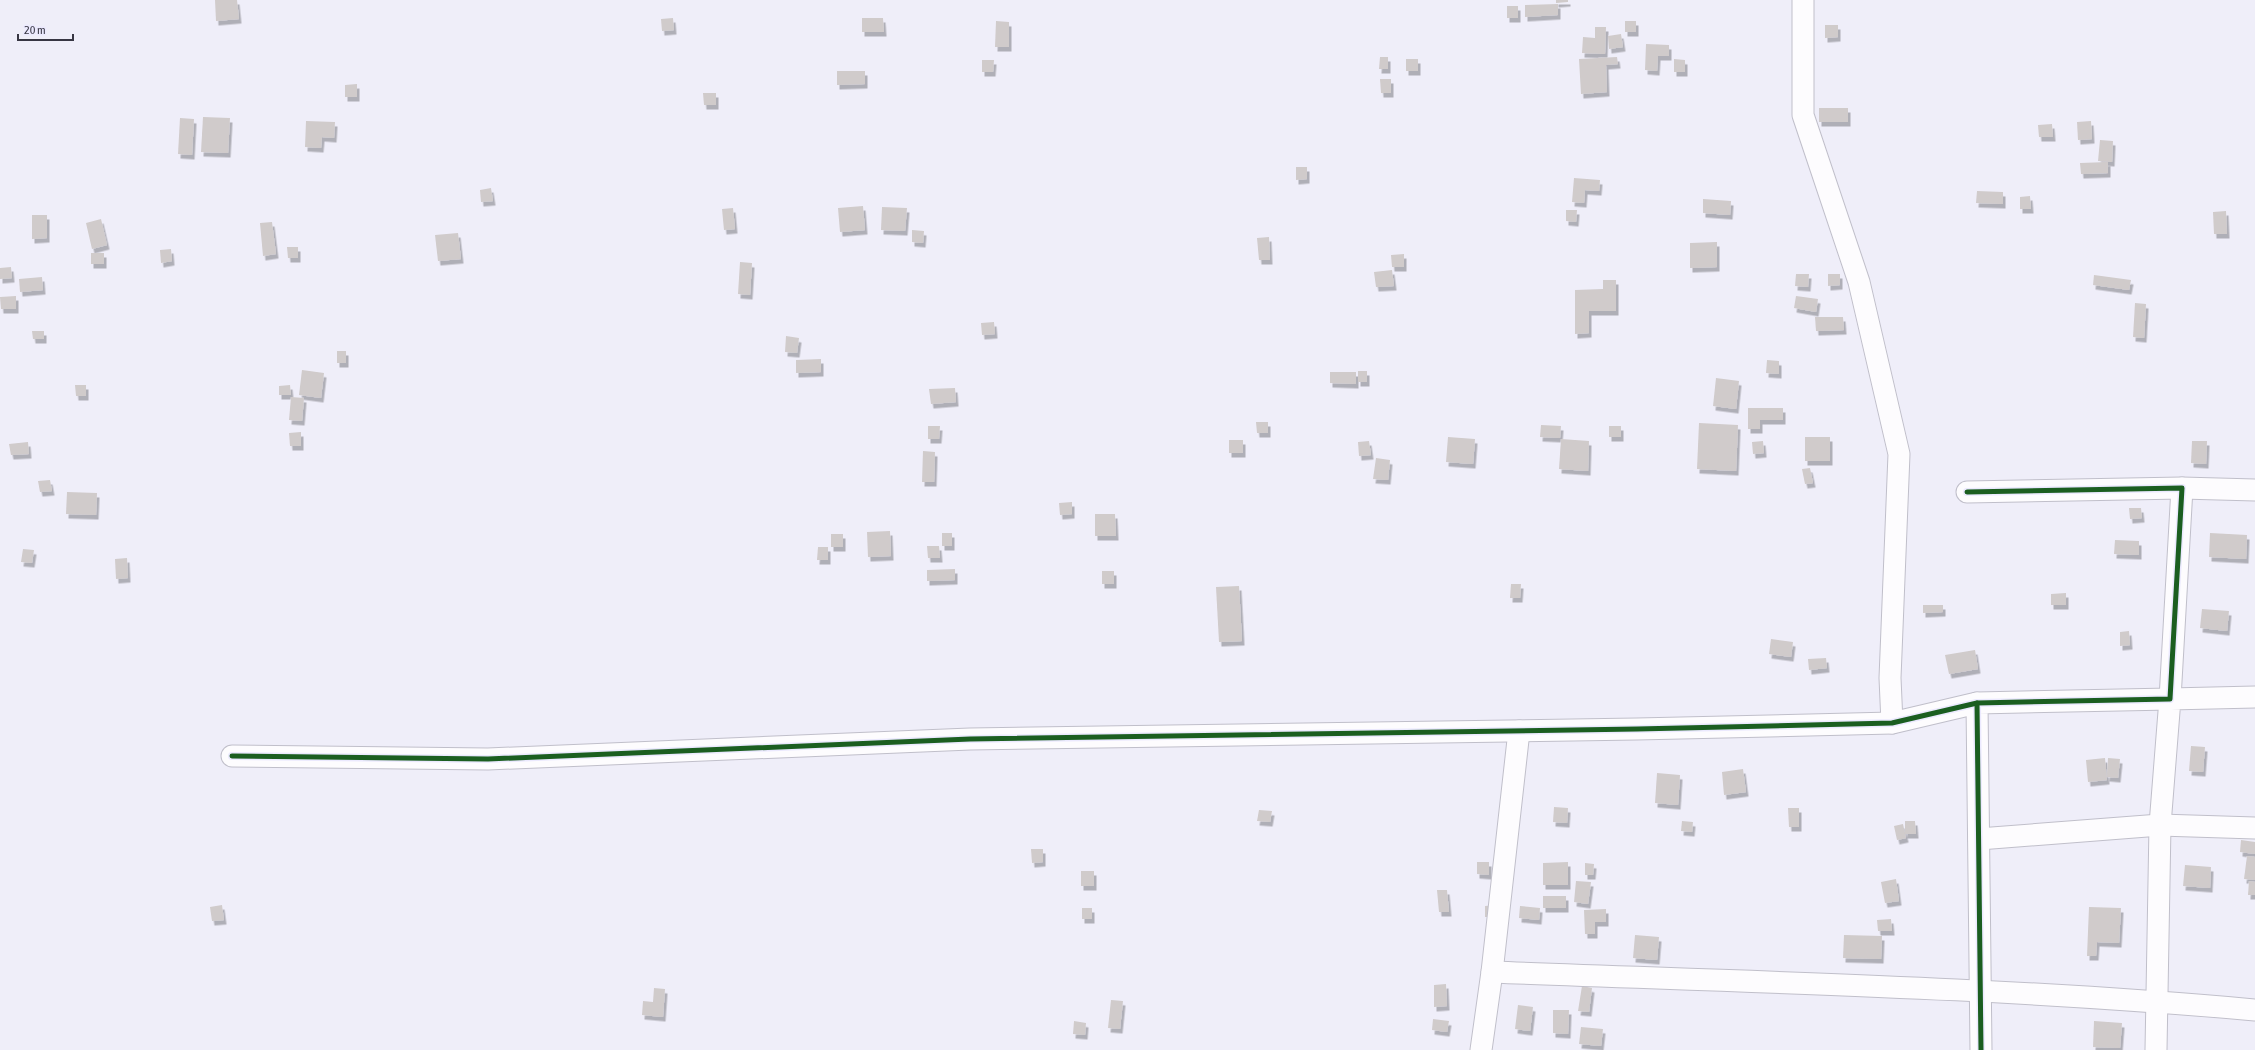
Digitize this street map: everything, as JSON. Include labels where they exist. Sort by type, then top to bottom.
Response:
[{"type":"street","points":[[1803,0],[1803,115],[1859,282],[1899,454],[1890,678],[1892,723]]},
{"type":"street","points":[[2156,1050],[2160,825],[2170,699],[2182,488]]},
{"type":"street","points":[[1967,492],[2182,488],[2255,490]]},
{"type":"street","points":[[232,756],[488,759],[970,739],[1519,731],[1892,723],[1977,702],[2255,697]]},
{"type":"street","points":[[1977,702],[1981,1050]]},
{"type":"street","points":[[1481,1050],[1492,972],[1519,731]]},
{"type":"street","points":[[1978,839],[2160,825],[2255,828]]},
{"type":"street","points":[[1492,972],[1980,990],[2157,1001],[2255,1010]]},
{"type":"building","points":[[215,0],[237,0],[239,19],[216,21]]},
{"type":"building","points":[[1556,0],[1568,0],[1568,2],[1556,3]]},
{"type":"building","points":[[1558,4],[1558,15],[1525,17],[1525,5]]},
{"type":"building","points":[[1507,6],[1518,6],[1518,18],[1507,18]]},
{"type":"building","points":[[673,18],[674,30],[662,31],[661,19]]},
{"type":"building","points":[[862,18],[883,18],[884,32],[862,32]]},
{"type":"building","points":[[996,21],[1009,22],[1009,47],[995,47]]},
{"type":"building","points":[[1625,21],[1636,21],[1636,32],[1625,32]]},
{"type":"building","points":[[1825,25],[1838,25],[1838,37],[1825,38]]},
{"type":"building","points":[[1595,27],[1606,27],[1605,54],[1582,53],[1583,37],[1595,38]]},
{"type":"building","points":[[1621,34],[1623,47],[1609,49],[1608,36]]},
{"type":"building","points":[[1646,44],[1669,45],[1669,56],[1658,56],[1657,71],[1645,70]]},
{"type":"building","points":[[1380,57],[1388,57],[1388,69],[1379,69]]},
{"type":"building","points":[[1617,57],[1618,64],[1606,65],[1607,92],[1581,94],[1579,59]]},
{"type":"building","points":[[1406,59],[1418,59],[1418,71],[1406,71]]},
{"type":"building","points":[[1674,59],[1685,60],[1685,72],[1674,72]]},
{"type":"building","points":[[982,60],[994,60],[993,72],[982,72]]},
{"type":"building","points":[[837,71],[865,71],[865,84],[837,85]]},
{"type":"building","points":[[1380,79],[1391,79],[1391,93],[1381,93]]},
{"type":"building","points":[[357,84],[357,97],[345,97],[345,85]]},
{"type":"building","points":[[703,93],[716,93],[716,105],[704,105]]},
{"type":"building","points":[[1819,108],[1848,108],[1848,122],[1819,122]]},
{"type":"building","points":[[203,117],[230,118],[228,153],[201,152]]},
{"type":"building","points":[[180,118],[194,119],[192,155],[178,154]]},
{"type":"building","points":[[306,121],[335,122],[334,138],[322,137],[321,148],[305,147]]},
{"type":"building","points":[[2091,121],[2092,139],[2078,140],[2077,122]]},
{"type":"building","points":[[2052,124],[2053,137],[2039,137],[2038,125]]},
{"type":"building","points":[[2100,140],[2113,141],[2112,162],[2098,161]]},
{"type":"building","points":[[2108,162],[2108,173],[2081,174],[2080,163]]},
{"type":"building","points":[[1296,167],[1307,167],[1307,179],[1296,180]]},
{"type":"building","points":[[1574,178],[1600,180],[1599,191],[1585,190],[1584,203],[1572,202]]},
{"type":"building","points":[[491,188],[493,201],[481,202],[480,190]]},
{"type":"building","points":[[1977,191],[2003,192],[2003,204],[1976,203]]},
{"type":"building","points":[[2030,196],[2031,209],[2020,209],[2020,197]]},
{"type":"building","points":[[1703,199],[1731,201],[1730,215],[1703,213]]},
{"type":"building","points":[[863,206],[865,230],[840,232],[838,208]]},
{"type":"building","points":[[882,207],[907,208],[905,231],[881,230]]},
{"type":"building","points":[[733,208],[735,229],[724,230],[722,209]]},
{"type":"building","points":[[1566,210],[1577,210],[1576,222],[1566,221]]},
{"type":"building","points":[[2226,211],[2227,234],[2214,234],[2213,212]]},
{"type":"building","points":[[32,215],[47,215],[47,238],[32,239]]},
{"type":"building","points":[[101,219],[107,245],[92,249],[86,223]]},
{"type":"building","points":[[272,222],[276,254],[263,256],[260,223]]},
{"type":"building","points":[[912,230],[924,231],[923,243],[912,242]]},
{"type":"building","points":[[458,233],[461,259],[438,261],[435,235]]},
{"type":"building","points":[[1269,237],[1270,260],[1259,260],[1257,238]]},
{"type":"building","points":[[1717,242],[1717,267],[1690,268],[1690,243]]},
{"type":"building","points":[[287,247],[298,247],[298,258],[288,258]]},
{"type":"building","points":[[171,249],[172,261],[161,263],[160,250]]},
{"type":"building","points":[[91,253],[104,253],[104,264],[91,264]]},
{"type":"building","points":[[1404,254],[1404,267],[1392,267],[1391,255]]},
{"type":"building","points":[[740,262],[752,263],[750,295],[738,294]]},
{"type":"building","points":[[11,267],[12,278],[0,279],[0,268]]},
{"type":"building","points":[[1392,270],[1394,286],[1376,287],[1374,272]]},
{"type":"building","points":[[1796,274],[1809,274],[1808,287],[1795,286]]},
{"type":"building","points":[[1828,274],[1840,274],[1840,285],[1828,286]]},
{"type":"building","points":[[2094,275],[2131,280],[2129,290],[2093,285]]},
{"type":"building","points":[[42,277],[43,290],[20,292],[19,279]]},
{"type":"building","points":[[1603,280],[1616,280],[1616,311],[1589,311],[1589,333],[1575,334],[1575,290],[1603,289]]},
{"type":"building","points":[[16,296],[16,309],[1,309],[0,297]]},
{"type":"building","points":[[1796,296],[1818,299],[1816,312],[1794,308]]},
{"type":"building","points":[[2135,303],[2146,304],[2144,338],[2133,337]]},
{"type":"building","points":[[1815,317],[1843,317],[1844,330],[1816,331]]},
{"type":"building","points":[[994,322],[995,334],[982,335],[981,323]]},
{"type":"building","points":[[32,331],[44,331],[44,339],[33,339]]},
{"type":"building","points":[[786,336],[799,338],[797,353],[785,352]]},
{"type":"building","points":[[337,351],[346,351],[346,363],[337,363]]},
{"type":"building","points":[[821,359],[821,372],[796,373],[796,360]]},
{"type":"building","points":[[1767,360],[1779,361],[1779,374],[1766,373]]},
{"type":"building","points":[[302,370],[324,373],[321,398],[299,395]]},
{"type":"building","points":[[1358,371],[1367,371],[1367,382],[1358,382]]},
{"type":"building","points":[[1330,372],[1356,372],[1356,384],[1330,383]]},
{"type":"building","points":[[1716,378],[1739,381],[1736,409],[1713,406]]},
{"type":"building","points":[[75,385],[86,385],[86,396],[76,396]]},
{"type":"building","points":[[290,385],[291,395],[279,395],[279,386]]},
{"type":"building","points":[[955,388],[956,402],[931,404],[929,389]]},
{"type":"building","points":[[291,397],[304,398],[302,421],[289,420]]},
{"type":"building","points":[[1748,408],[1783,408],[1783,420],[1760,420],[1760,429],[1748,429]]},
{"type":"building","points":[[1256,422],[1268,422],[1268,433],[1257,433]]},
{"type":"building","points":[[1699,423],[1738,425],[1736,471],[1697,469]]},
{"type":"building","points":[[1541,425],[1561,426],[1560,438],[1540,437]]},
{"type":"building","points":[[928,426],[940,426],[939,439],[928,439]]},
{"type":"building","points":[[1609,426],[1621,426],[1621,437],[1609,437]]},
{"type":"building","points":[[301,432],[301,446],[290,446],[289,433]]},
{"type":"building","points":[[1448,437],[1475,439],[1473,464],[1446,462]]},
{"type":"building","points":[[1805,437],[1830,437],[1830,461],[1805,461]]},
{"type":"building","points":[[1561,439],[1589,441],[1588,471],[1559,469]]},
{"type":"building","points":[[1229,440],[1243,440],[1243,453],[1229,453]]},
{"type":"building","points":[[1369,441],[1371,455],[1359,456],[1358,442]]},
{"type":"building","points":[[1763,441],[1764,453],[1753,454],[1752,442]]},
{"type":"building","points":[[2192,441],[2207,441],[2206,464],[2191,463]]},
{"type":"building","points":[[28,442],[29,454],[11,455],[9,444]]},
{"type":"building","points":[[923,451],[935,452],[934,482],[922,482]]},
{"type":"building","points":[[1376,458],[1390,460],[1388,480],[1373,479]]},
{"type":"building","points":[[1810,468],[1813,483],[1805,484],[1802,469]]},
{"type":"building","points":[[50,480],[52,491],[40,492],[38,481]]},
{"type":"building","points":[[67,492],[97,493],[96,515],[66,514]]},
{"type":"building","points":[[1072,502],[1072,514],[1060,515],[1059,503]]},
{"type":"building","points":[[2129,508],[2141,508],[2142,518],[2130,519]]},
{"type":"building","points":[[1095,514],[1115,514],[1116,536],[1095,536]]},
{"type":"building","points":[[890,531],[891,556],[868,557],[867,532]]},
{"type":"building","points":[[942,533],[952,533],[952,546],[942,546]]},
{"type":"building","points":[[2210,533],[2247,535],[2246,559],[2209,557]]},
{"type":"building","points":[[831,534],[843,534],[843,547],[831,547]]},
{"type":"building","points":[[2115,540],[2139,541],[2139,555],[2114,554]]},
{"type":"building","points":[[927,546],[939,546],[940,558],[928,558]]},
{"type":"building","points":[[818,547],[828,547],[828,560],[817,560]]},
{"type":"building","points":[[23,549],[34,550],[32,563],[21,562]]},
{"type":"building","points":[[127,558],[128,578],[116,579],[115,559]]},
{"type":"building","points":[[955,569],[955,580],[927,581],[927,570]]},
{"type":"building","points":[[1102,571],[1114,571],[1114,584],[1102,584]]},
{"type":"building","points":[[1511,584],[1521,584],[1520,598],[1510,598]]},
{"type":"building","points":[[1239,586],[1242,641],[1219,642],[1216,587]]},
{"type":"building","points":[[2066,593],[2066,605],[2051,605],[2051,594]]},
{"type":"building","points":[[1923,605],[1943,605],[1943,612],[1923,613]]},
{"type":"building","points":[[2202,609],[2229,611],[2227,631],[2200,628]]},
{"type":"building","points":[[2129,631],[2130,645],[2120,646],[2120,632]]},
{"type":"building","points":[[1771,639],[1793,642],[1791,657],[1769,654]]},
{"type":"building","points":[[1975,650],[1978,669],[1949,674],[1945,655]]},
{"type":"building","points":[[1826,658],[1827,668],[1809,670],[1808,659]]},
{"type":"building","points":[[2191,746],[2205,747],[2203,772],[2189,771]]},
{"type":"building","points":[[2105,758],[2107,780],[2088,782],[2086,760]]},
{"type":"building","points":[[2108,758],[2120,759],[2118,778],[2107,777]]},
{"type":"building","points":[[1743,769],[1746,792],[1724,795],[1722,772]]},
{"type":"building","points":[[1657,773],[1680,775],[1678,805],[1655,803]]},
{"type":"building","points":[[1554,807],[1568,808],[1567,823],[1553,822]]},
{"type":"building","points":[[1788,808],[1799,808],[1799,827],[1789,827]]},
{"type":"building","points":[[1259,810],[1272,811],[1270,822],[1257,821]]},
{"type":"building","points":[[1682,821],[1693,822],[1692,832],[1681,831]]},
{"type":"building","points":[[1905,821],[1915,821],[1916,834],[1905,834]]},
{"type":"building","points":[[1903,824],[1906,838],[1897,840],[1894,826]]},
{"type":"building","points":[[2241,840],[2255,842],[2255,854],[2240,852]]},
{"type":"building","points":[[1031,849],[1043,849],[1043,862],[1032,863]]},
{"type":"building","points":[[2247,856],[2255,857],[2255,880],[2244,879]]},
{"type":"building","points":[[1477,862],[1489,862],[1489,875],[1477,874]]},
{"type":"building","points":[[1568,862],[1568,885],[1543,885],[1543,863]]},
{"type":"building","points":[[1585,863],[1594,864],[1593,875],[1585,875]]},
{"type":"building","points":[[2185,865],[2211,867],[2210,888],[2183,886]]},
{"type":"building","points":[[1081,871],[1094,871],[1094,886],[1081,886]]},
{"type":"building","points":[[1896,879],[1899,901],[1885,903],[1881,882]]},
{"type":"building","points":[[1576,881],[1591,882],[1588,904],[1574,902]]},
{"type":"building","points":[[2249,881],[2255,882],[2255,895],[2248,895]]},
{"type":"building","points":[[1437,890],[1447,890],[1449,912],[1439,912]]},
{"type":"building","points":[[1543,896],[1566,896],[1566,908],[1543,908]]},
{"type":"building","points":[[222,905],[224,920],[212,921],[210,907]]},
{"type":"building","points":[[1497,905],[1498,917],[1485,917],[1485,906]]},
{"type":"building","points":[[1520,906],[1540,908],[1539,920],[1519,918]]},
{"type":"building","points":[[2089,907],[2121,908],[2119,943],[2097,942],[2096,956],[2087,956]]},
{"type":"building","points":[[1082,908],[1092,908],[1092,919],[1082,919]]},
{"type":"building","points":[[1606,909],[1606,922],[1595,922],[1595,934],[1585,934],[1584,910]]},
{"type":"building","points":[[1891,919],[1892,931],[1878,931],[1877,920]]},
{"type":"building","points":[[1635,935],[1659,937],[1657,960],[1633,958]]},
{"type":"building","points":[[1844,935],[1882,936],[1881,959],[1843,958]]},
{"type":"building","points":[[1446,984],[1447,1006],[1434,1007],[1434,985]]},
{"type":"building","points":[[1582,986],[1592,988],[1589,1012],[1578,1011]]},
{"type":"building","points":[[654,988],[665,989],[663,1017],[642,1015],[643,1001],[653,1002]]},
{"type":"building","points":[[1111,1000],[1123,1001],[1120,1029],[1108,1028]]},
{"type":"building","points":[[1518,1005],[1533,1007],[1530,1031],[1515,1029]]},
{"type":"building","points":[[1553,1010],[1569,1010],[1568,1034],[1553,1033]]},
{"type":"building","points":[[1433,1019],[1449,1021],[1447,1032],[1432,1030]]},
{"type":"building","points":[[1074,1021],[1086,1023],[1085,1035],[1073,1034]]},
{"type":"building","points":[[2094,1021],[2122,1023],[2120,1048],[2093,1047]]},
{"type":"building","points":[[1581,1027],[1603,1029],[1601,1046],[1579,1044]]},
{"type":"cycle path","points":[[1967,492],[2182,488],[2170,699],[1977,703],[1981,1050]]},
{"type":"cycle path","points":[[232,756],[488,759],[970,739],[1637,729],[1892,723],[1977,703]]}]
